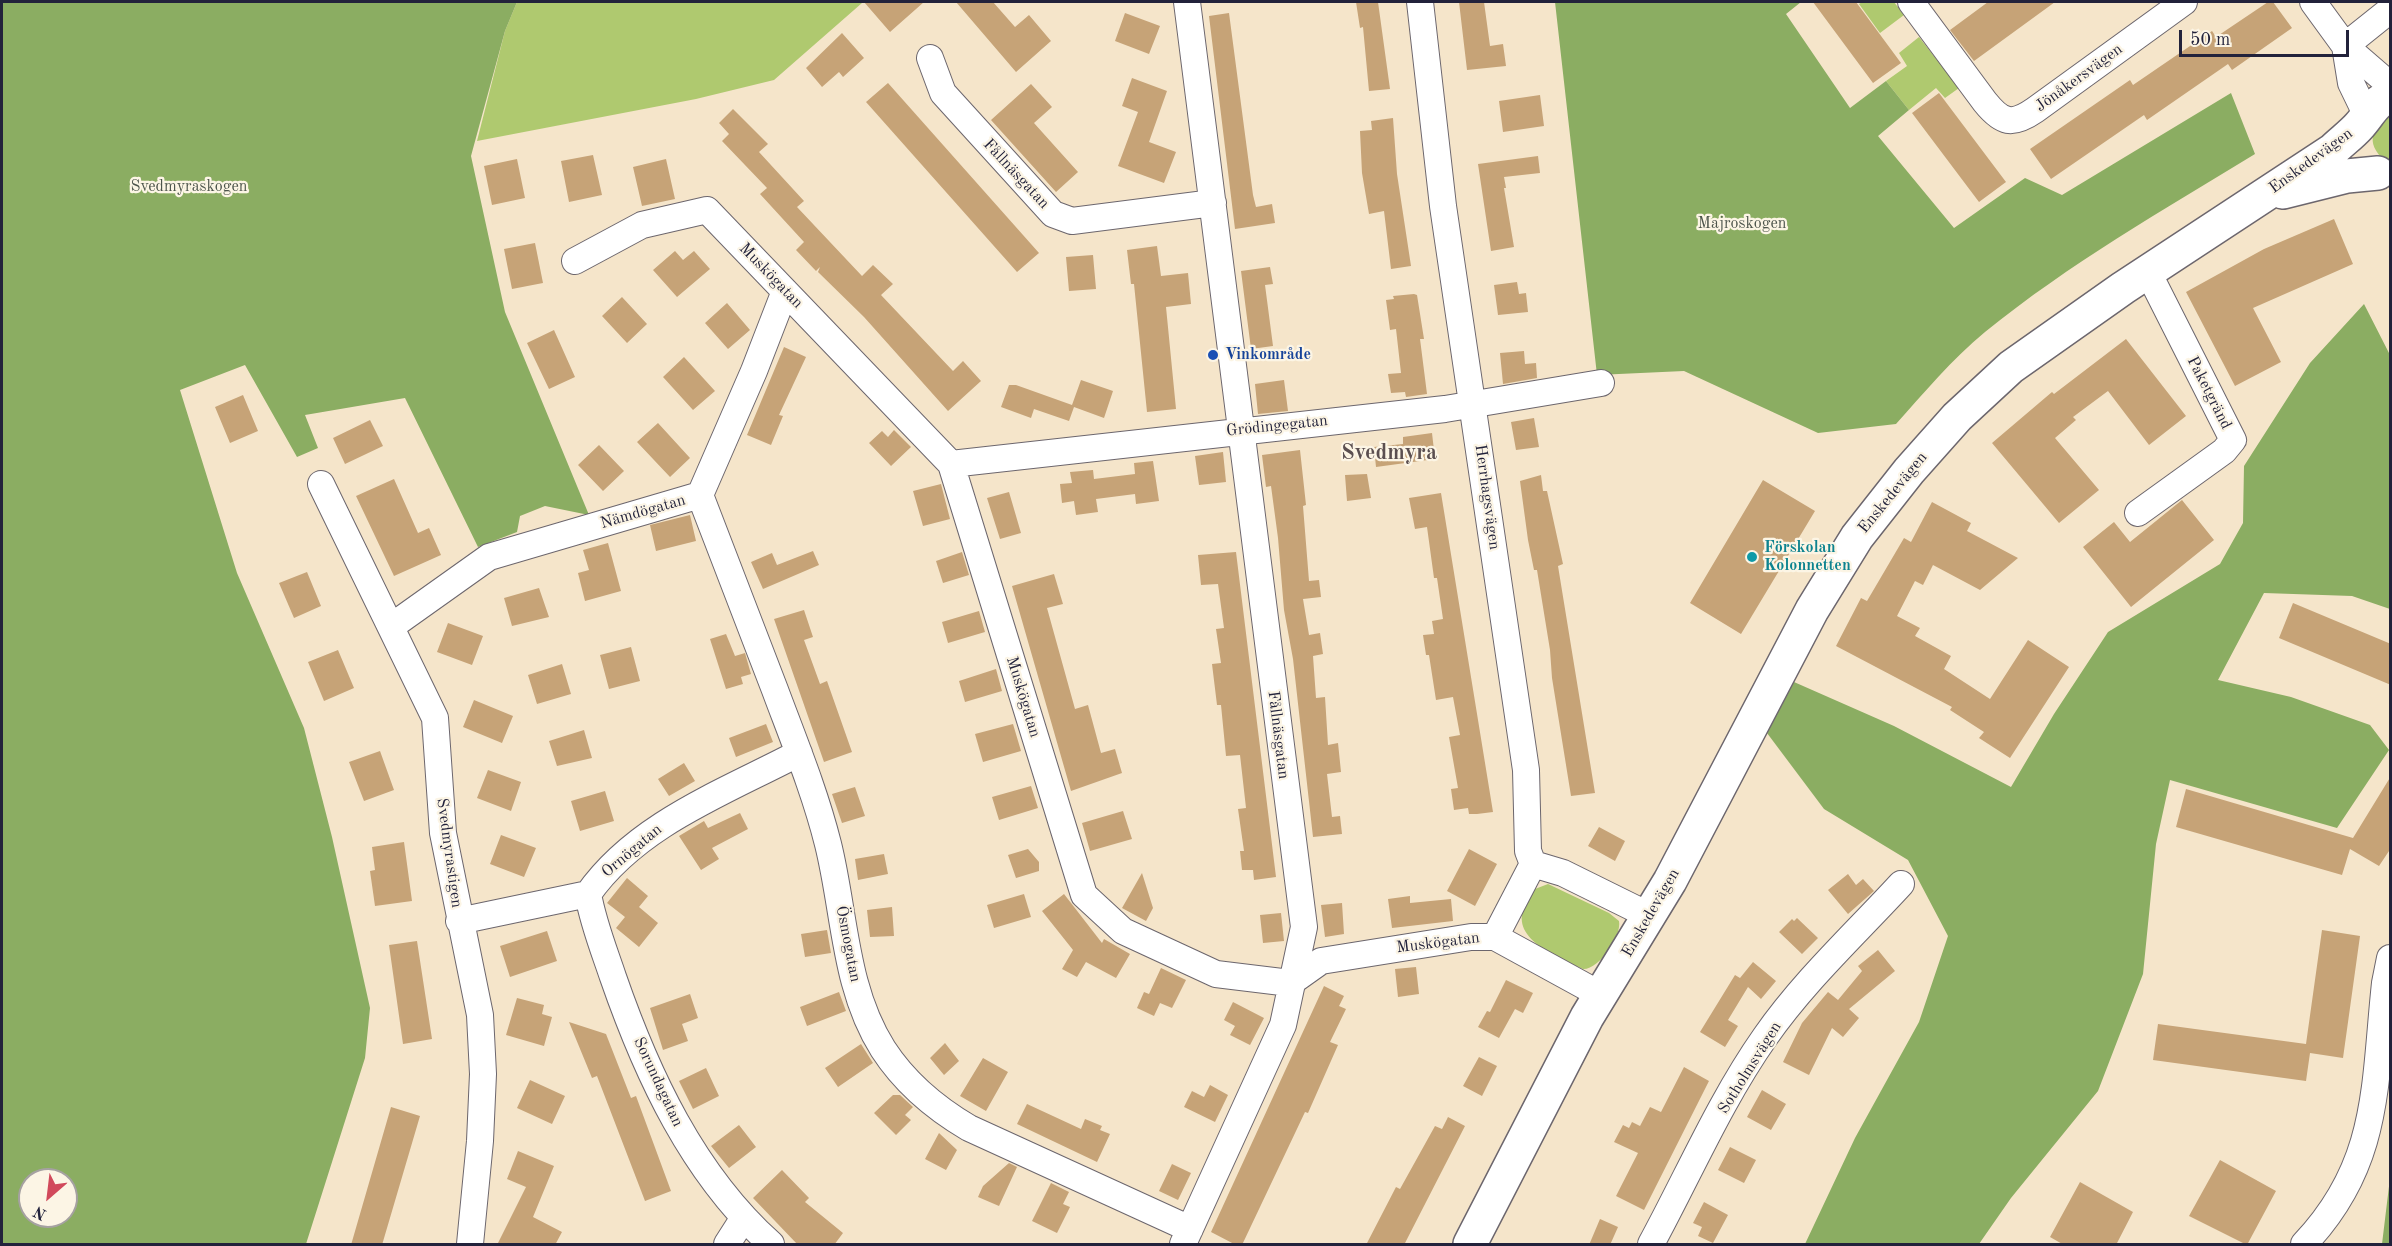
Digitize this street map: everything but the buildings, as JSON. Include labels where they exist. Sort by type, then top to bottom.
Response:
[{"type":"street","name":"Fållnäsgatan","points":[[1187,1237],[1283,1025],[1290,983],[1304,927],[1274,706],[1188,2]]},
{"type":"street","name":"Herrhagsvägen","points":[[1420,2],[1443,206],[1526,770],[1528,851],[1533,864]]},
{"type":"street","name":"Jönåkersvägen","points":[[1911,2],[1985,102],[1997,116],[2008,120],[2022,119],[2184,2]]},
{"type":"street","points":[[2313,2],[2345,46],[2391,85]]},
{"type":"street","points":[[2345,46],[2391,10]]},
{"type":"street","points":[[2345,46],[2351,83],[2373,112]]},
{"type":"street","name":"Fållnäsgatan","points":[[930,58],[943,93],[1053,214],[1072,221],[1213,203]]},
{"type":"street","name":"Enskedevägen","points":[[2373,112],[2362,141],[2369,161],[2384,178]]},
{"type":"street","name":"Enskedevägen","points":[[1470,1245],[1573,1044],[1650,916],[1729,772],[1812,610],[1857,537],[1909,471],[1957,417],[2012,367],[2148,272],[2333,150],[2373,112]]},
{"type":"street","name":"Enskedevägen","points":[[2260,197],[2347,176],[2384,178]]},
{"type":"street","name":"Muskögatan","points":[[576,261],[642,225],[707,210],[951,464],[1084,895],[1123,931],[1216,974],[1290,983],[1321,961],[1460,939],[1495,937],[1601,995]]},
{"type":"street","name":"Paketgränd","points":[[2138,513],[2224,451],[2233,440],[2148,272]]},
{"type":"street","name":"Nämdögatan","points":[[392,626],[489,556],[700,495],[754,371],[785,291]]},
{"type":"street","name":"Grödingegatan","points":[[951,464],[1445,409],[1473,402],[1601,383]]},
{"type":"street","name":"Svedmyrastigen","points":[[321,484],[435,718],[443,833],[459,921],[480,1015],[483,1074],[480,1141],[470,1245]]},
{"type":"street","name":"Ösmogatan","points":[[700,495],[799,753],[828,844],[853,979],[866,1015],[883,1049],[903,1075],[941,1112],[1187,1237]]},
{"type":"street","name":"Ornögatan","points":[[459,921],[588,894],[602,875],[661,825],[799,753]]},
{"type":"street","points":[[1495,937],[1533,864],[1563,873],[1650,916]]},
{"type":"street","name":"Sotholmsvägen","points":[[1651,1245],[1721,1112],[1765,1037],[1823,966],[1901,884]]},
{"type":"street","name":"Sorundagatan","points":[[588,894],[592,915],[624,1009],[667,1107],[694,1154],[743,1219],[771,1245]]},
{"type":"street","points":[[2304,1245],[2343,1192],[2358,1164],[2369,1132],[2385,983],[2391,958]]},
{"type":"street","points":[[727,1245],[743,1219]]},
{"type":"green space","name":"Svedmyraskogen","points":[[2,2],[517,2],[505,31],[471,156],[505,312],[589,515],[545,506],[520,516],[517,532],[478,547],[405,398],[305,415],[318,448],[297,457],[245,365],[180,390],[237,573],[304,728],[332,837],[370,1008],[365,1058],[306,1244],[2,1244]]},
{"type":"green space","points":[[517,2],[862,3],[774,80],[696,99],[477,141],[505,31]]},
{"type":"green space","name":"Majroskogen","points":[[1555,2],[1801,2],[1786,14],[1850,108],[1886,81],[1909,110],[1878,136],[1954,228],[2025,178],[2062,195],[2231,93],[2255,154],[2117,238],[2017,307],[1961,353],[1896,424],[1818,433],[1684,371],[1597,375]]},
{"type":"green space","points":[[1862,2],[1894,2],[1904,15],[1880,33],[1859,4]]},
{"type":"green space","points":[[1919,37],[1959,88],[1945,98],[1936,88],[1909,110],[1886,81],[1907,66],[1899,53]]},
{"type":"green space","points":[[2390,109],[2390,166],[2376,151],[2373,138],[2378,125]]},
{"type":"green space","points":[[2364,304],[2390,355],[2390,609],[2352,596],[2264,593],[2218,680],[2291,697],[2370,725],[2389,750],[2337,828],[2170,780],[2156,844],[2143,974],[2098,1091],[2011,1198],[1979,1244],[1805,1244],[1855,1138],[1919,1022],[1948,936],[1908,860],[1824,809],[1767,733],[1794,682],[1894,726],[2011,787],[2054,714],[2108,632],[2220,564],[2243,523],[2244,466],[2310,363]]},
{"type":"green space","points":[[1548,884],[1609,913],[1619,921],[1617,935],[1608,951],[1589,968],[1583,969],[1542,948],[1525,931],[1522,921],[1524,907],[1535,889]]},
{"type":"green space","points":[[2390,1178],[2390,1244],[2382,1244]]},
{"type":"place","name":"Vinkområde","points":[[1213,355]]},
{"type":"place","name":"Förskolan Kolonnetten","points":[[1752,557]]},
{"type":"district","name":"Svedmyra","points":[[1389,453]]}]
